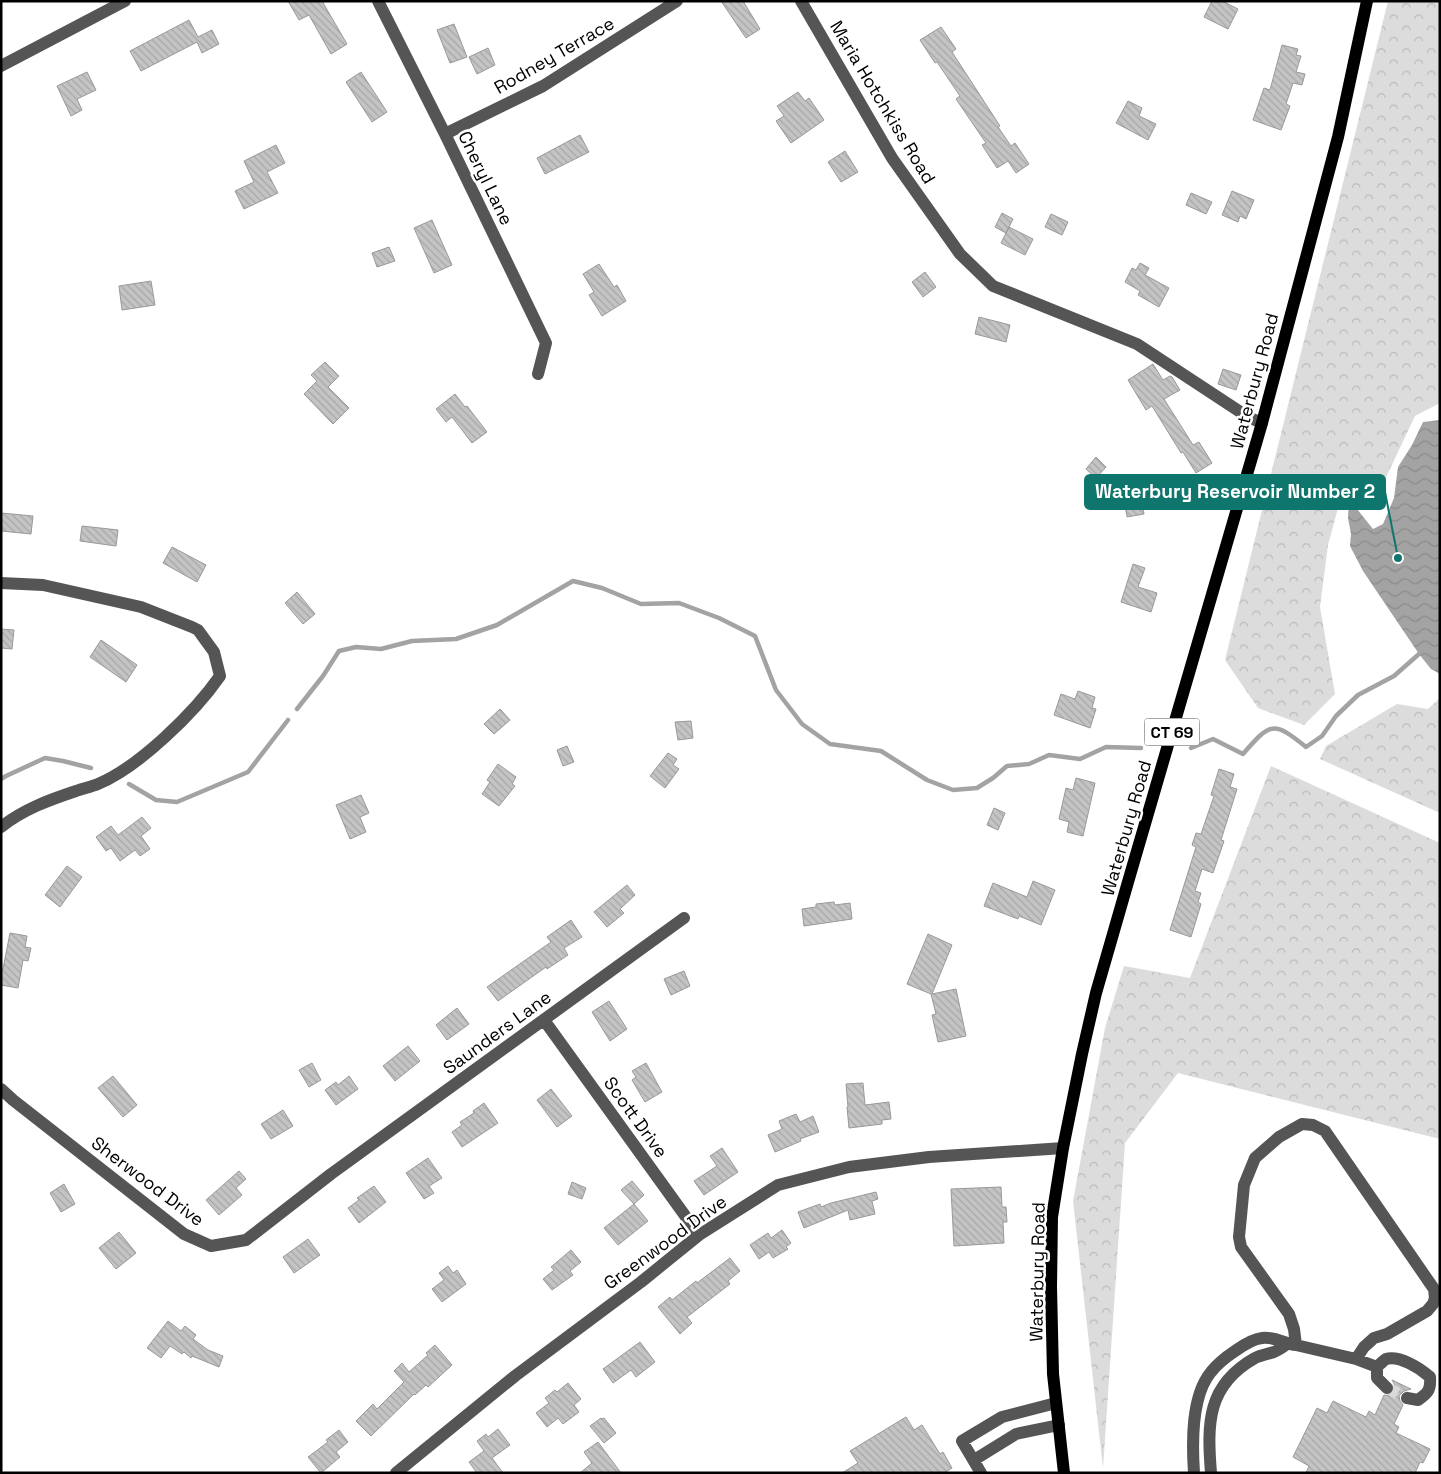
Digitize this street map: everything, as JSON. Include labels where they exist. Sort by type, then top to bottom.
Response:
[{"type":"main road","name":"Waterbury Road","points":[[1064,1473],[1053,1374],[1052,1217],[1063,1148],[1082,1054],[1096,993],[1262,423],[1338,137],[1367,1]]},
{"type":"street","points":[[1,66],[125,1]]},
{"type":"street","name":"Cheryl Lane","points":[[378,1],[446,134],[546,343],[538,374]]},
{"type":"street","name":"Rodney Terrace","points":[[446,134],[544,86],[677,1]]},
{"type":"street","name":"Maria Hotchkiss Road","points":[[801,1],[892,158],[960,254],[994,286],[1137,344],[1248,416],[1262,423]]},
{"type":"street","points":[[1,583],[43,585],[141,607],[192,627],[198,630],[214,652],[220,676],[211,689],[172,730],[125,768],[99,784],[36,806],[15,816],[1,827]]},
{"type":"street","name":"Saunders Lane","points":[[332,1174],[684,918]]},
{"type":"street","name":"Scott Drive","points":[[544,1020],[699,1235]]},
{"type":"street","name":"Sherwood Drive","points":[[1,1089],[184,1234],[211,1246],[246,1240],[332,1174]]},
{"type":"street","points":[[1292,1344],[1294,1329],[1289,1314],[1241,1247],[1238,1237],[1244,1185],[1255,1158],[1279,1137],[1302,1124],[1313,1125],[1324,1131],[1434,1288],[1435,1298],[1427,1311],[1387,1334],[1374,1338],[1364,1347],[1356,1359]]},
{"type":"street","name":"Greenwood Drive","points":[[396,1473],[515,1376],[641,1282],[699,1235],[778,1185],[849,1167],[929,1157],[1063,1148]]},
{"type":"street","points":[[1194,1473],[1192,1451],[1198,1397],[1210,1373],[1225,1358],[1244,1345],[1262,1338],[1272,1339],[1356,1359],[1377,1367]]},
{"type":"street","points":[[1211,1473],[1209,1452],[1211,1415],[1216,1399],[1231,1376],[1242,1367],[1257,1357],[1292,1344]]},
{"type":"street","points":[[1387,1388],[1377,1378],[1377,1367],[1385,1360],[1397,1358],[1421,1369],[1430,1377],[1431,1386],[1426,1395],[1418,1400],[1407,1398]]},
{"type":"street","points":[[981,1473],[962,1441],[1002,1417],[1056,1402]]},
{"type":"street","points":[[1194,1422],[1211,1423]]},
{"type":"street","points":[[974,1460],[1016,1434],[1059,1425]]},
{"type":"green space","points":[[1388,1],[1440,1],[1440,403],[1415,416],[1372,507],[1345,482],[1328,545],[1320,607],[1335,694],[1304,725],[1258,708],[1225,660]]},
{"type":"green space","points":[[1440,698],[1440,813],[1320,759],[1326,746],[1397,704],[1428,709]]},
{"type":"green space","points":[[1271,766],[1440,843],[1440,1139],[1178,1073],[1125,1143],[1103,1468],[1073,1201],[1105,1028],[1124,966],[1190,978]]},
{"type":"water","points":[[1440,420],[1440,674],[1431,669],[1419,654],[1363,571],[1350,546],[1351,534],[1348,518],[1349,499],[1373,529],[1383,524],[1394,498],[1398,467],[1412,445],[1423,422]]},
{"type":"building","points":[[288,1],[322,1],[347,44],[331,54],[309,15],[299,20]]},
{"type":"building","points":[[721,1],[743,1],[760,29],[746,38]]},
{"type":"building","points":[[1212,1],[1222,1],[1238,9],[1228,29],[1204,17]]},
{"type":"building","points":[[189,20],[198,37],[212,30],[219,44],[202,53],[197,42],[141,71],[130,51]]},
{"type":"building","points":[[454,24],[467,57],[450,63],[437,30]]},
{"type":"building","points":[[941,27],[956,49],[952,52],[1000,126],[998,127],[1011,146],[1015,143],[1029,164],[1016,173],[1008,161],[997,168],[982,145],[986,143],[956,99],[960,96],[920,40]]},
{"type":"building","points":[[1282,45],[1298,49],[1296,55],[1301,56],[1296,72],[1305,74],[1302,85],[1293,83],[1286,104],[1290,106],[1281,130],[1253,120],[1264,88],[1270,90]]},
{"type":"building","points":[[488,48],[495,65],[477,74],[469,57]]},
{"type":"building","points":[[87,72],[96,90],[77,99],[82,110],[71,116],[57,86]]},
{"type":"building","points":[[361,72],[387,112],[372,122],[346,82]]},
{"type":"building","points":[[798,92],[805,101],[809,98],[824,120],[791,143],[776,121],[784,116],[777,106]]},
{"type":"building","points":[[1128,101],[1142,108],[1139,116],[1156,124],[1148,140],[1116,123]]},
{"type":"building","points":[[580,135],[589,152],[545,174],[537,158]]},
{"type":"building","points":[[276,145],[285,163],[267,172],[278,193],[244,209],[235,191],[254,182],[244,161]]},
{"type":"building","points":[[845,151],[858,172],[841,182],[828,162]]},
{"type":"building","points":[[1232,191],[1254,200],[1246,219],[1240,216],[1238,222],[1222,215]]},
{"type":"building","points":[[1191,193],[1212,202],[1206,214],[1186,205]]},
{"type":"building","points":[[1002,213],[1013,219],[1006,233],[995,227]]},
{"type":"building","points":[[1051,214],[1068,222],[1062,235],[1045,227]]},
{"type":"building","points":[[432,220],[452,265],[434,273],[414,228]]},
{"type":"building","points":[[1009,227],[1033,239],[1025,255],[1001,243]]},
{"type":"building","points":[[389,247],[395,261],[377,267],[372,253]]},
{"type":"building","points":[[1140,263],[1149,268],[1145,275],[1169,288],[1159,307],[1138,295],[1140,291],[1125,282],[1132,268],[1136,270]]},
{"type":"building","points":[[599,264],[614,287],[617,285],[626,301],[602,316],[589,295],[594,292],[583,274]]},
{"type":"building","points":[[925,272],[936,287],[923,297],[912,282]]},
{"type":"building","points":[[151,281],[155,305],[122,310],[119,286]]},
{"type":"building","points":[[979,317],[1010,325],[1006,342],[975,334]]},
{"type":"building","points":[[325,362],[339,376],[328,387],[349,408],[333,424],[304,394],[317,381],[311,375]]},
{"type":"building","points":[[1153,364],[1163,380],[1170,376],[1172,377],[1180,390],[1164,399],[1193,445],[1199,442],[1212,463],[1196,473],[1183,452],[1181,453],[1152,406],[1146,410],[1128,380]]},
{"type":"building","points":[[1223,369],[1241,375],[1236,390],[1218,384]]},
{"type":"building","points":[[455,394],[487,432],[472,443],[452,417],[446,422],[436,409]]},
{"type":"building","points":[[1096,457],[1106,467],[1096,478],[1086,469]]},
{"type":"building","points":[[1141,496],[1144,514],[1127,517],[1124,499]]},
{"type":"building","points":[[1,513],[33,516],[31,534],[1,531]]},
{"type":"building","points":[[82,526],[118,530],[116,546],[80,541]]},
{"type":"building","points":[[172,547],[206,565],[197,582],[163,563]]},
{"type":"building","points":[[1133,564],[1145,568],[1138,587],[1157,593],[1151,612],[1121,602]]},
{"type":"building","points":[[297,592],[315,614],[303,624],[285,603]]},
{"type":"building","points":[[1,629],[14,630],[12,649],[1,648]]},
{"type":"building","points":[[101,640],[137,665],[126,682],[90,657]]},
{"type":"building","points":[[1078,691],[1095,697],[1092,708],[1096,709],[1090,728],[1054,715],[1061,694],[1075,699]]},
{"type":"building","points":[[500,709],[510,720],[494,734],[484,724]]},
{"type":"building","points":[[691,721],[693,738],[678,740],[675,722]]},
{"type":"building","points":[[567,746],[574,762],[563,766],[557,750]]},
{"type":"building","points":[[668,753],[677,759],[673,765],[679,769],[665,788],[650,776]]},
{"type":"building","points":[[498,764],[516,777],[512,784],[515,786],[499,806],[482,794],[490,782],[487,780]]},
{"type":"building","points":[[1219,769],[1234,774],[1230,787],[1237,789],[1221,840],[1224,841],[1213,873],[1202,869],[1195,891],[1201,893],[1198,902],[1201,904],[1191,937],[1170,930],[1196,847],[1192,845],[1196,833],[1201,834],[1214,796],[1211,795]]},
{"type":"building","points":[[1076,778],[1095,783],[1083,836],[1067,832],[1069,822],[1059,819],[1066,788],[1073,790]]},
{"type":"building","points":[[361,795],[369,813],[360,817],[366,832],[350,839],[336,805]]},
{"type":"building","points":[[994,808],[1005,813],[998,830],[987,825]]},
{"type":"building","points":[[142,817],[151,828],[141,836],[150,849],[140,856],[135,850],[120,861],[111,848],[106,851],[96,837],[111,826],[118,835]]},
{"type":"building","points":[[67,866],[82,877],[60,907],[45,895]]},
{"type":"building","points":[[1033,881],[1055,890],[1041,925],[1019,916],[1018,919],[984,906],[993,883],[1027,897]]},
{"type":"building","points":[[627,885],[635,895],[620,909],[624,913],[607,927],[594,912]]},
{"type":"building","points":[[834,902],[835,905],[850,903],[852,919],[804,926],[802,909],[816,907],[816,904]]},
{"type":"building","points":[[571,920],[582,937],[564,948],[568,955],[547,969],[546,967],[498,1001],[487,987],[551,942],[547,937]]},
{"type":"building","points":[[10,933],[27,936],[25,947],[31,948],[28,961],[23,960],[18,988],[1,985],[1,969],[3,969]]},
{"type":"building","points":[[928,934],[952,945],[932,994],[956,989],[966,1036],[938,1042],[932,1015],[936,1014],[931,994],[907,984]]},
{"type":"building","points":[[684,971],[690,986],[671,995],[664,979]]},
{"type":"building","points":[[609,1001],[627,1029],[610,1041],[592,1012]]},
{"type":"building","points":[[457,1008],[469,1024],[447,1040],[436,1025]]},
{"type":"building","points":[[408,1046],[420,1061],[395,1081],[383,1066]]},
{"type":"building","points":[[312,1063],[321,1080],[309,1087],[299,1070]]},
{"type":"building","points":[[646,1063],[662,1092],[645,1102],[632,1080],[636,1077],[632,1071]]},
{"type":"building","points":[[113,1076],[137,1105],[123,1117],[98,1088]]},
{"type":"building","points":[[349,1076],[358,1089],[336,1105],[325,1090],[336,1082],[338,1085]]},
{"type":"building","points":[[863,1083],[865,1105],[889,1102],[891,1119],[882,1120],[882,1124],[849,1128],[846,1084]]},
{"type":"building","points":[[551,1089],[572,1116],[557,1127],[537,1100]]},
{"type":"building","points":[[484,1103],[498,1123],[462,1147],[452,1132],[462,1125],[460,1122],[474,1113],[473,1111]]},
{"type":"building","points":[[283,1110],[293,1126],[271,1139],[261,1124]]},
{"type":"building","points":[[796,1114],[800,1122],[813,1116],[819,1132],[775,1152],[768,1135],[782,1129],[779,1121]]},
{"type":"building","points":[[722,1148],[738,1172],[704,1195],[694,1181],[717,1166],[710,1156]]},
{"type":"building","points":[[428,1158],[442,1178],[429,1186],[434,1193],[424,1199],[406,1173]]},
{"type":"building","points":[[239,1171],[246,1179],[236,1188],[242,1195],[219,1215],[206,1200]]},
{"type":"building","points":[[632,1181],[644,1195],[634,1204],[621,1190]]},
{"type":"building","points":[[572,1182],[586,1188],[582,1199],[568,1194]]},
{"type":"building","points":[[64,1184],[75,1204],[61,1212],[50,1193]]},
{"type":"building","points":[[374,1186],[386,1202],[359,1223],[348,1208],[359,1200],[357,1198]]},
{"type":"building","points":[[1001,1187],[1002,1207],[1006,1207],[1007,1222],[1003,1222],[1004,1243],[954,1246],[951,1189]]},
{"type":"building","points":[[876,1192],[878,1199],[872,1201],[875,1214],[850,1220],[848,1210],[804,1228],[798,1212],[820,1204],[821,1207]]},
{"type":"building","points":[[634,1204],[648,1221],[618,1245],[604,1228]]},
{"type":"building","points":[[782,1230],[791,1243],[786,1247],[788,1249],[773,1258],[769,1252],[759,1259],[750,1245],[768,1233],[771,1238]]},
{"type":"building","points":[[119,1232],[136,1253],[116,1269],[99,1248]]},
{"type":"building","points":[[308,1239],[320,1255],[294,1273],[283,1257]]},
{"type":"building","points":[[571,1250],[581,1262],[570,1271],[573,1275],[552,1290],[543,1279],[554,1270],[551,1267]]},
{"type":"building","points":[[730,1258],[740,1271],[728,1281],[730,1284],[687,1317],[692,1323],[680,1334],[658,1307],[670,1297],[672,1300],[696,1281],[697,1283]]},
{"type":"building","points":[[448,1266],[453,1273],[457,1270],[466,1284],[442,1302],[432,1289],[444,1280],[439,1273]]},
{"type":"building","points":[[168,1321],[181,1331],[185,1326],[196,1335],[193,1339],[208,1350],[223,1356],[219,1367],[192,1356],[191,1358],[184,1352],[182,1354],[170,1346],[161,1358],[147,1348]]},
{"type":"building","points":[[640,1342],[655,1362],[636,1377],[631,1370],[613,1383],[603,1369]]},
{"type":"building","points":[[435,1345],[452,1365],[428,1387],[426,1385],[414,1394],[371,1436],[356,1421],[373,1404],[377,1409],[404,1382],[394,1371],[402,1363],[409,1372],[428,1355],[426,1353]]},
{"type":"building","points":[[1392,1380],[1411,1389],[1404,1391],[1399,1396],[1403,1405],[1394,1424],[1399,1427],[1396,1433],[1430,1449],[1423,1463],[1420,1462],[1415,1473],[1306,1473],[1309,1466],[1293,1457],[1317,1408],[1327,1413],[1333,1401],[1366,1417],[1369,1411],[1375,1415],[1384,1395],[1390,1396],[1395,1391],[1395,1385]]},
{"type":"building","points":[[568,1383],[581,1399],[574,1405],[579,1412],[563,1424],[558,1418],[547,1427],[536,1413],[549,1403],[545,1398],[555,1390],[557,1392]]},
{"type":"building","points":[[906,1417],[914,1430],[922,1425],[940,1454],[943,1452],[952,1468],[944,1473],[842,1473],[858,1463],[850,1451]]},
{"type":"building","points":[[604,1418],[616,1433],[604,1443],[590,1426]]},
{"type":"building","points":[[498,1429],[510,1445],[492,1458],[503,1473],[477,1473],[469,1462],[484,1451],[477,1441],[486,1434],[488,1437]]},
{"type":"building","points":[[339,1430],[348,1442],[336,1452],[340,1457],[321,1473],[308,1457],[328,1442],[326,1440]]},
{"type":"building","points":[[598,1442],[621,1473],[580,1473],[592,1463],[584,1452]]},
{"type":"waterway","points":[[297,709],[323,676],[339,651],[356,647],[381,649],[412,641],[456,639],[497,625],[573,581],[602,588],[641,604],[679,603],[719,618],[755,636],[776,690],[802,724],[830,744],[881,751],[927,780],[953,790],[977,788],[1007,766],[1029,764],[1049,755],[1080,759],[1106,747],[1141,748]]},
{"type":"waterway","points":[[1191,748],[1213,739],[1243,754],[1260,736],[1272,729],[1286,732],[1306,747],[1322,736],[1336,716],[1358,695],[1394,676],[1419,654]]},
{"type":"waterway","points":[[129,784],[156,800],[177,802],[248,772],[288,720]]},
{"type":"waterway","points":[[1,779],[45,758],[91,768]]},
{"type":"tunnel","points":[[1387,1388],[1407,1398]]},
{"type":"place","name":"Waterbury Reservoir Number 2","points":[[1398,558]]}]
